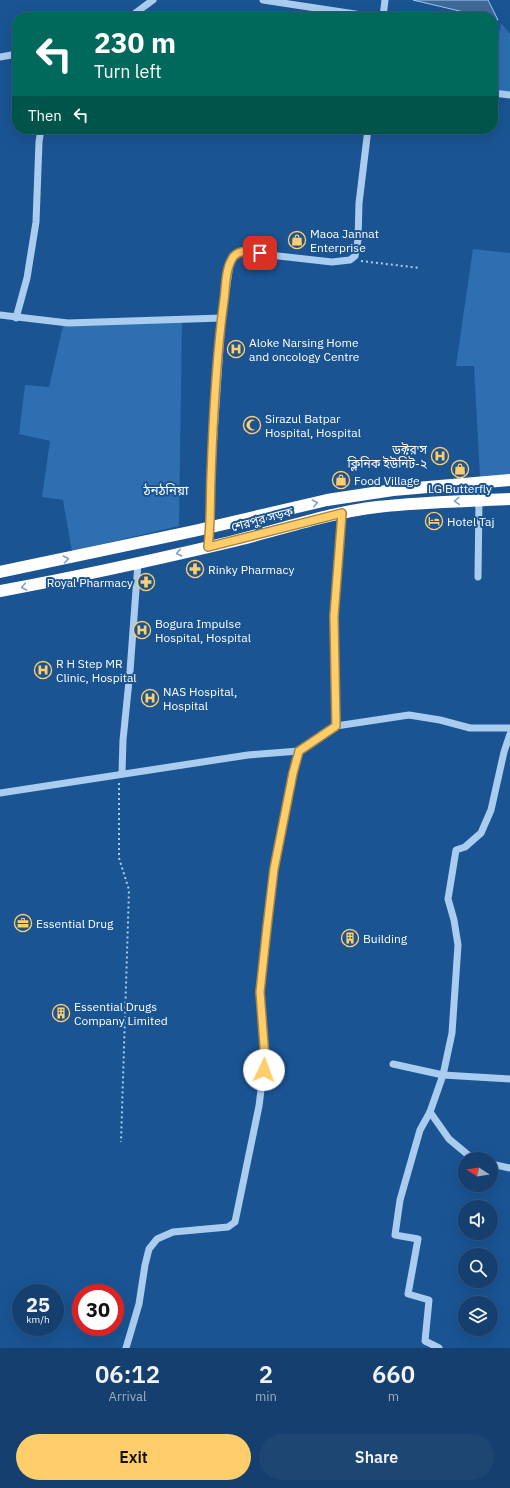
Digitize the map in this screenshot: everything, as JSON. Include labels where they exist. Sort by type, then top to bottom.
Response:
[{"type":"highway","name":"শেরপুর সড়ক","points":[[0,572],[210,527],[327,500],[386,491],[510,480]]},
{"type":"highway","name":"শেরপুর সড়ক","points":[[0,591],[138,563],[342,513],[377,507],[428,502],[510,499]]},
{"type":"street","points":[[137,12],[153,0]]},
{"type":"street","points":[[263,0],[342,12]]},
{"type":"street","points":[[384,12],[385,0]]},
{"type":"street","points":[[0,57],[12,55]]},
{"type":"street","points":[[498,94],[510,95]]},
{"type":"street","points":[[16,318],[27,278],[36,222],[40,134]]},
{"type":"street","points":[[208,547],[222,318],[230,265],[235,256],[242,252],[332,262],[350,260],[355,256],[357,247],[359,203],[367,134]]},
{"type":"street","points":[[0,315],[68,323],[222,318]]},
{"type":"street","points":[[478,577],[479,500]]},
{"type":"street","points":[[336,726],[334,616],[342,513]]},
{"type":"street","points":[[120,774],[130,671],[138,563]]},
{"type":"street","points":[[0,793],[248,755],[299,751],[336,726],[409,715],[440,720],[470,728],[510,728]]},
{"type":"street","points":[[439,1348],[425,1341],[429,1300],[408,1294],[418,1239],[395,1235],[400,1200],[420,1130],[430,1112],[443,1075],[452,1033],[458,945],[454,920],[448,899],[456,850],[465,847],[481,833],[491,810],[504,752],[510,734]]},
{"type":"street","points":[[126,1348],[139,1304],[145,1264],[149,1249],[158,1240],[173,1232],[228,1227],[235,1222],[259,1106],[265,1058],[260,992],[274,869],[293,773],[299,751]]},
{"type":"street","points":[[393,1064],[443,1075],[510,1079]]},
{"type":"street","points":[[430,1112],[449,1139],[465,1152]]},
{"type":"street","points":[[498,1165],[510,1168]]},
{"type":"path","points":[[350,260],[420,268]]},
{"type":"path","points":[[120,774],[119,858],[129,890],[121,1142]]},
{"type":"shaded area","points":[[413,0],[488,0],[494,12],[464,12]]},
{"type":"shaded area","points":[[501,23],[510,34],[510,92],[498,91],[498,41]]},
{"type":"shaded area","points":[[473,249],[510,253],[510,475],[480,477],[474,366],[456,366]]},
{"type":"shaded area","points":[[182,321],[179,526],[72,551],[63,500],[42,497],[50,441],[19,434],[25,385],[49,387],[63,326]]},
{"type":"place","name":"Maoa Jannat Enterprise","points":[[297,240]]},
{"type":"place","name":"Aloke Narsing Home and oncology Centre","points":[[236,349]]},
{"type":"place","name":"Sirazul Batpar Hospital, Hospital","points":[[252,425]]},
{"type":"place","name":"ডক্টর'স ক্লিনিক ইউনিট-২","points":[[440,456]]},
{"type":"place","name":"LG Butterfly","points":[[460,469]]},
{"type":"place","name":"Food Village","points":[[341,480]]},
{"type":"place","name":"Hotel Taj","points":[[434,521]]},
{"type":"place","name":"Rinky Pharmacy","points":[[195,569]]},
{"type":"place","name":"Royal Pharmacy","points":[[146,582]]},
{"type":"place","name":"Bogura Impulse Hospital, Hospital","points":[[142,630]]},
{"type":"place","name":"R H Step MR Clinic, Hospital","points":[[43,670]]},
{"type":"place","name":"NAS Hospital, Hospital","points":[[150,698]]},
{"type":"place","name":"Essential Drug","points":[[23,923]]},
{"type":"place","name":"Building","points":[[350,938]]},
{"type":"place","name":"Essential Drugs Company Limited","points":[[61,1013]]},
{"type":"district","name":"ঠনঠনিয়া","points":[[166,490]]},
{"type":"route","points":[[260,253],[242,252],[235,256],[230,265],[227,277],[220,333],[208,547],[342,513],[334,616],[336,726],[299,751],[293,773],[283,830],[274,869],[260,992],[265,1058],[264,1070]]}]
